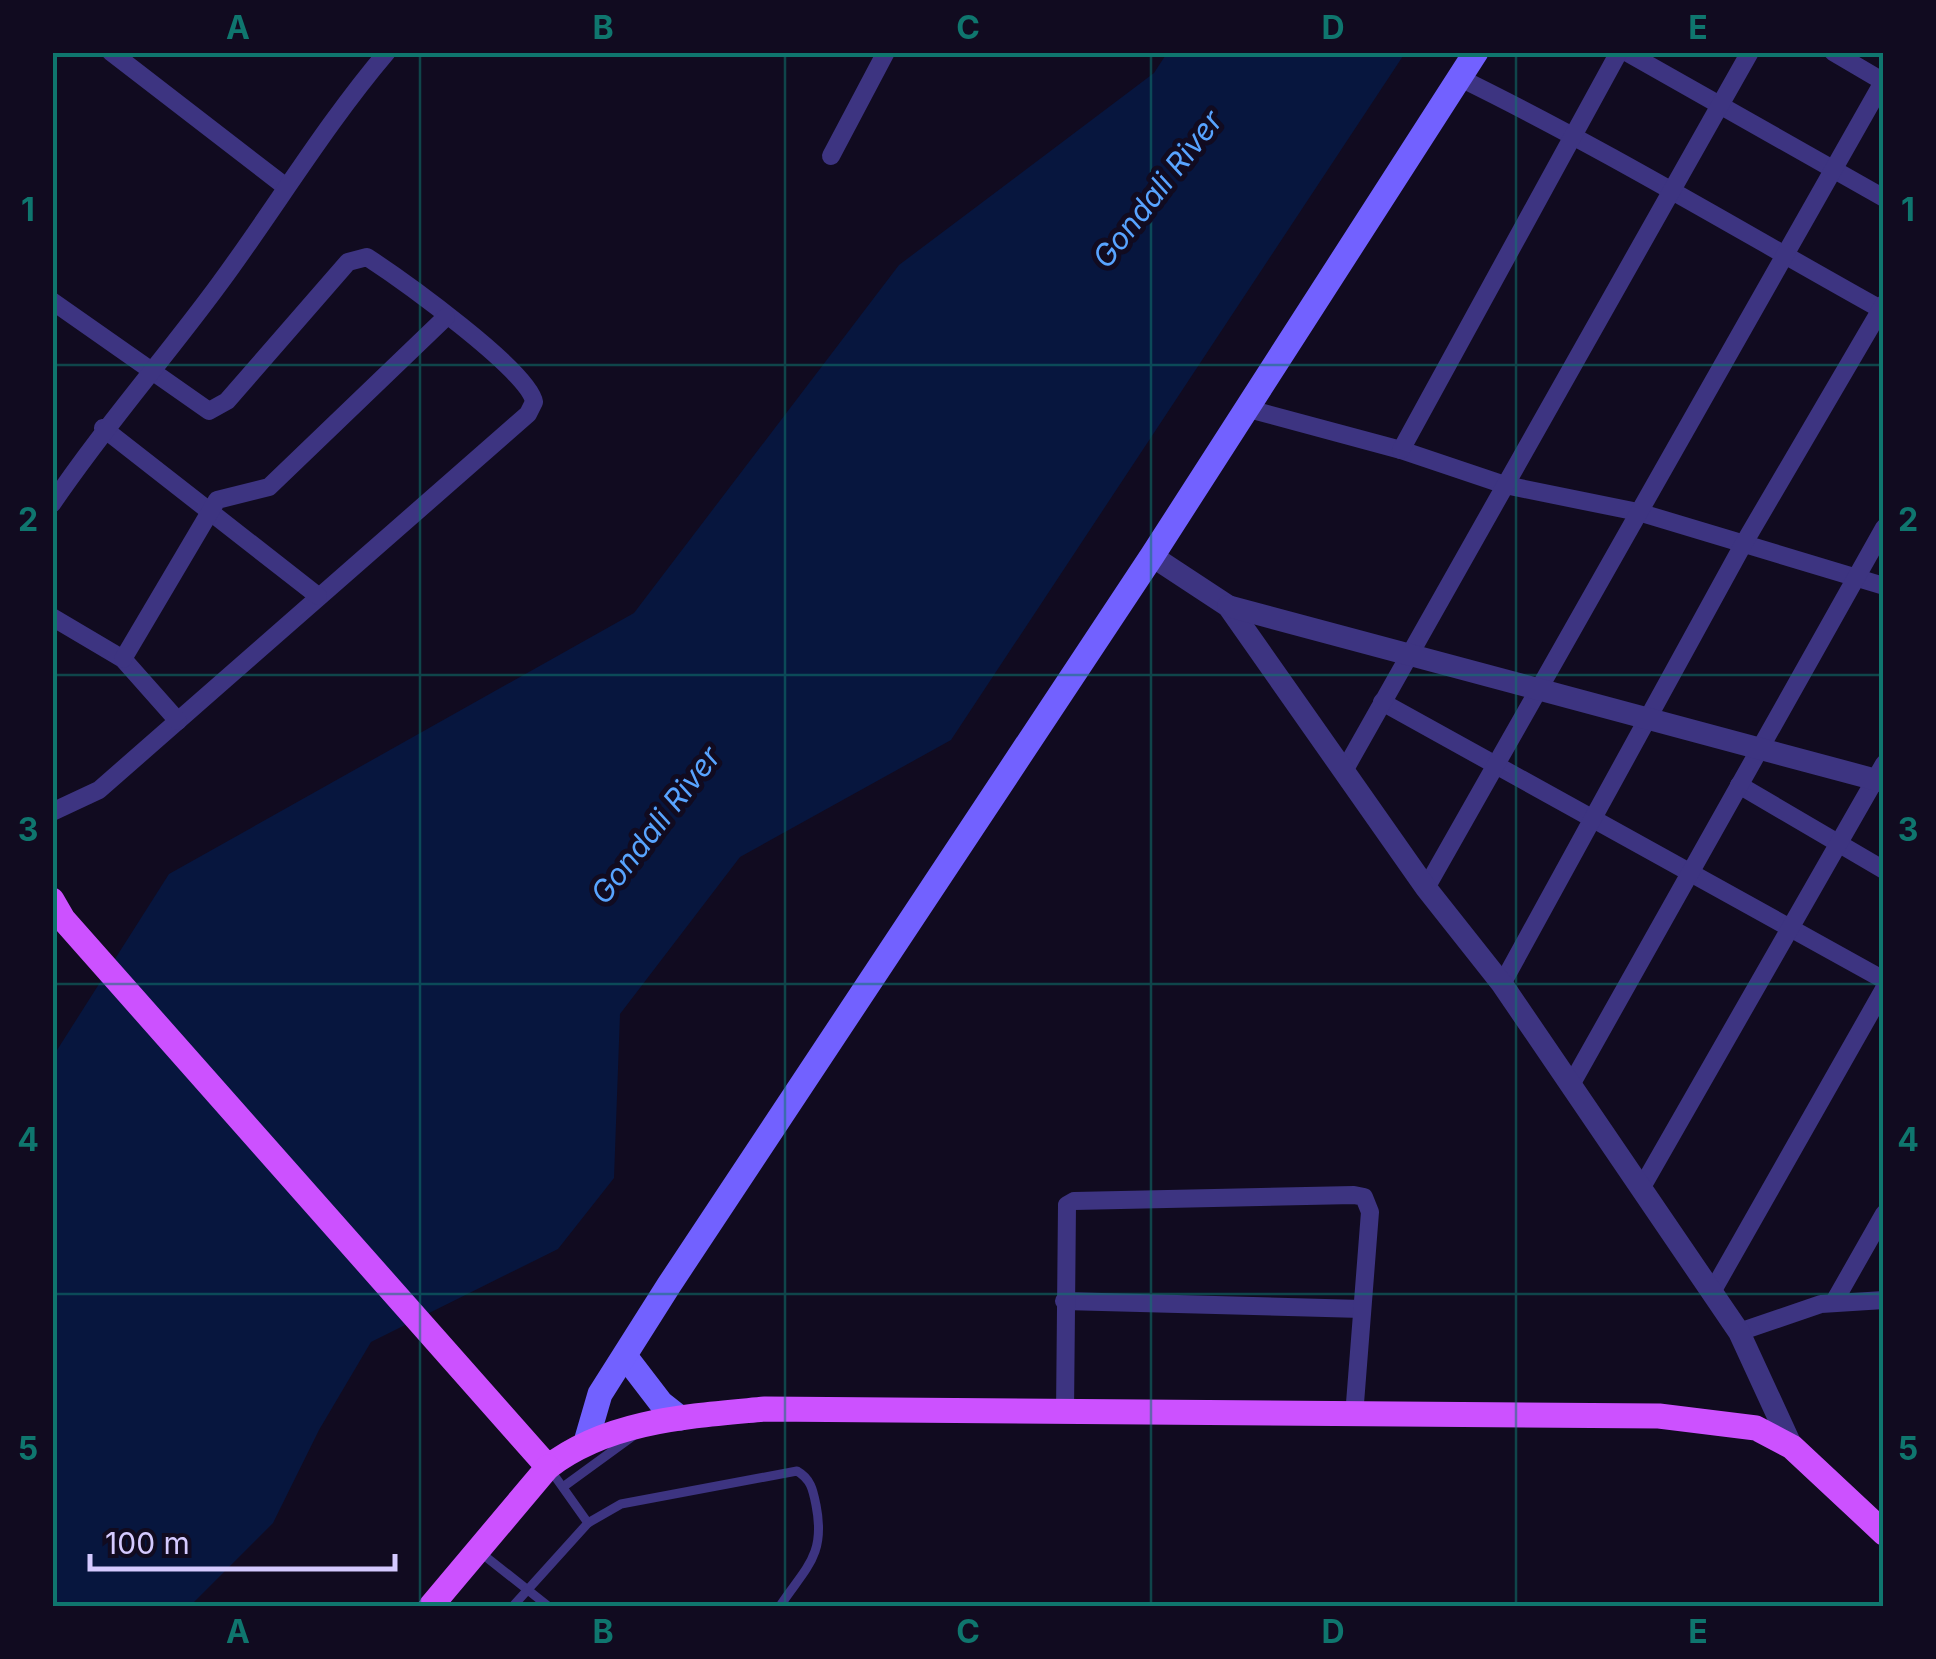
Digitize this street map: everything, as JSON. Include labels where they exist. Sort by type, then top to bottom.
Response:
[{"type":"main road","points":[[431,1606],[586,1442],[600,1394],[1152,556],[1476,52]]},
{"type":"main road","points":[[58,909],[556,1477]]},
{"type":"main road","points":[[625,1356],[661,1403],[680,1418]]},
{"type":"main road","points":[[586,1442],[680,1418],[765,1409],[1659,1416],[1756,1428],[1792,1447],[1884,1533]]},
{"type":"street","points":[[111,52],[286,187]]},
{"type":"street","points":[[52,504],[104,428],[219,284],[387,52]]},
{"type":"street","points":[[831,156],[886,52]]},
{"type":"street","points":[[1400,450],[1622,52],[1884,198]]},
{"type":"street","points":[[1344,770],[1750,52]]},
{"type":"street","points":[[1426,888],[1884,82],[1833,52]]},
{"type":"street","points":[[1460,78],[1574,134],[1673,188],[1784,258],[1883,308],[1744,543],[1502,984]]},
{"type":"street","points":[[52,301],[198,407],[209,411],[218,408],[348,262],[368,258],[407,283],[524,378],[534,402],[528,414],[99,790],[52,812]]},
{"type":"street","points":[[123,659],[210,510],[226,495],[269,486],[446,317]]},
{"type":"street","points":[[1245,408],[1400,450],[1505,485],[1638,512],[1884,586]]},
{"type":"street","points":[[104,428],[318,596]]},
{"type":"street","points":[[1572,1083],[1884,528]]},
{"type":"street","points":[[1152,556],[1228,606],[1648,722],[1881,775],[1837,842],[1642,1187]]},
{"type":"street","points":[[1228,606],[1426,888],[1502,984],[1642,1187],[1738,1332],[1792,1447]]},
{"type":"street","points":[[52,617],[123,659],[178,721]]},
{"type":"street","points":[[1382,702],[1884,980]]},
{"type":"street","points":[[1740,784],[1884,870]]},
{"type":"street","points":[[1712,1292],[1884,988]]},
{"type":"street","points":[[1064,1413],[1064,1212],[1074,1201],[1354,1195],[1364,1197],[1370,1212],[1354,1416]]},
{"type":"street","points":[[1834,1302],[1884,1214]]},
{"type":"street","points":[[1738,1332],[1834,1302],[1884,1300]]},
{"type":"street","points":[[1064,1301],[1362,1310]]},
{"type":"lane","points":[[588,1523],[556,1477],[641,1426]]},
{"type":"lane","points":[[513,1606],[588,1523],[621,1504],[656,1494],[797,1471],[812,1485],[822,1534],[814,1555],[780,1606]]},
{"type":"lane","points":[[479,1551],[548,1606]]},
{"type":"water","name":"Gondali River","points":[[1167,53],[1405,53],[951,740],[740,857],[620,1014],[614,1178],[558,1249],[371,1342],[319,1430],[273,1523],[190,1606],[53,1606],[52,1058],[169,874],[634,613],[899,265],[1154,73]]}]
